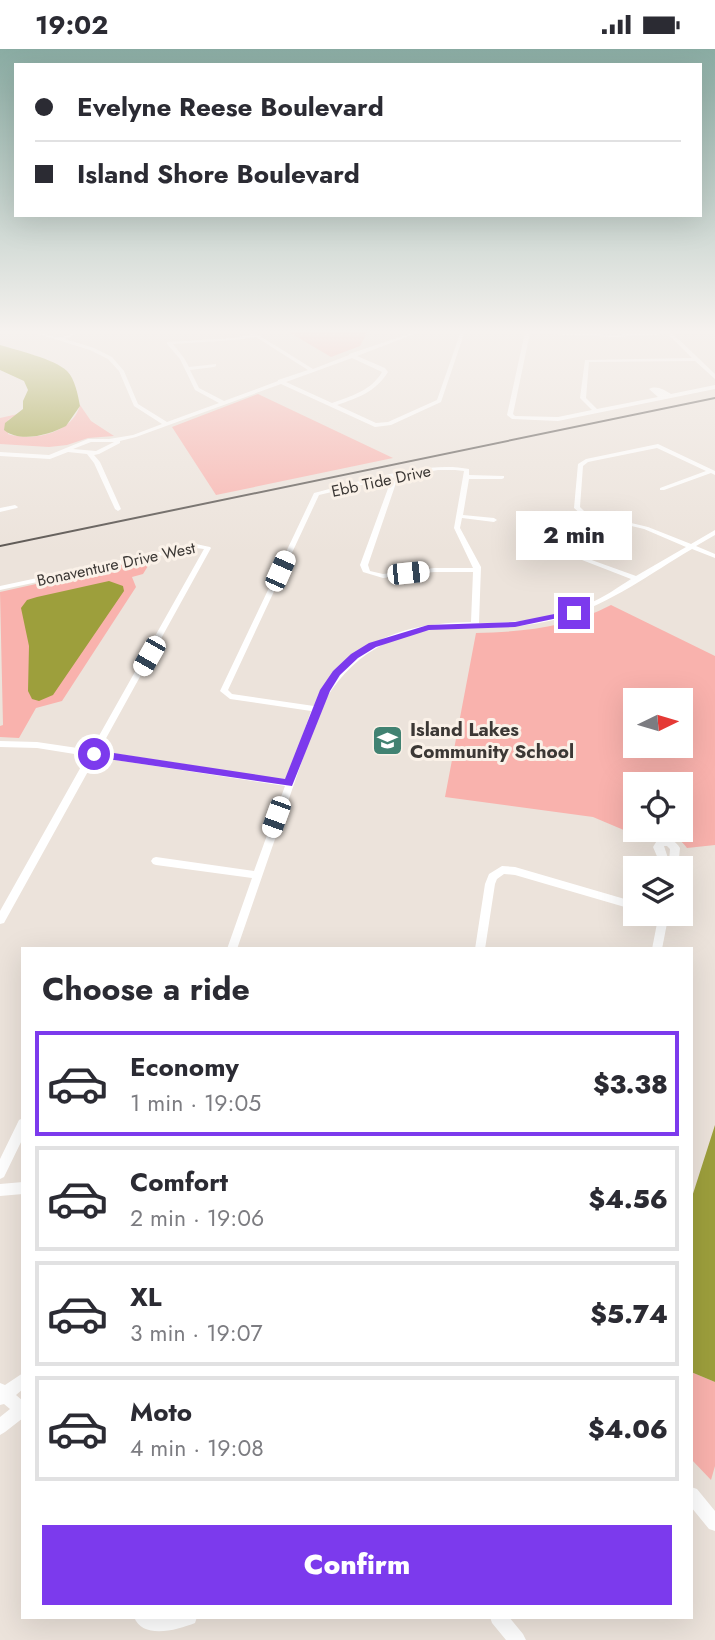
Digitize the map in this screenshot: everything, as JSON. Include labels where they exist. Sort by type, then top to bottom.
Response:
[{"type":"street","points":[[136,405],[167,424]]},
{"type":"street","points":[[0,448],[61,450],[81,448],[93,440],[107,443],[217,405]]},
{"type":"street","points":[[333,405],[378,426],[389,424],[430,405]]},
{"type":"street","points":[[512,405],[510,415],[514,418],[546,421],[625,405]]},
{"type":"street","points":[[590,405],[596,411]]},
{"type":"street","points":[[97,462],[107,443]]},
{"type":"street","points":[[713,472],[658,446],[586,461],[580,465],[578,510],[635,524],[715,556]]},
{"type":"street","points":[[81,448],[97,462],[118,509]]},
{"type":"street","points":[[0,454],[50,457],[61,450]]},
{"type":"street","points":[[89,453],[102,452]]},
{"type":"street","name":"Ebb Tide Drive","points":[[316,709],[230,696],[224,691],[313,497],[436,469],[502,477]]},
{"type":"street","points":[[662,489],[713,472]]},
{"type":"street","points":[[466,473],[458,516],[458,533],[477,570],[475,625]]},
{"type":"street","points":[[389,478],[393,483],[364,565],[367,572],[383,576],[434,570],[477,570]]},
{"type":"street","points":[[0,510],[15,507]]},
{"type":"street","points":[[458,516],[494,520]]},
{"type":"street","points":[[233,947],[316,709],[336,673],[355,656],[373,645],[428,627],[515,624],[557,618],[593,605],[715,532]]},
{"type":"street","name":"Bonaventure Drive West","points":[[0,588],[196,545],[208,548],[94,754]]},
{"type":"street","points":[[584,559],[637,579]]},
{"type":"street","points":[[0,744],[37,745],[288,783]]},
{"type":"street","points":[[0,920],[94,754]]},
{"type":"street","points":[[662,856],[658,847],[664,842],[675,848],[674,856]]},
{"type":"street","points":[[156,861],[256,875]]},
{"type":"street","points":[[480,947],[490,884],[492,877],[502,870],[514,871],[623,903]]},
{"type":"street","points":[[657,947],[660,926]]},
{"type":"street","points":[[0,1173],[18,1148]]},
{"type":"street","points":[[0,1190],[21,1188]]},
{"type":"street","points":[[21,1381],[1,1394],[21,1408]]},
{"type":"street","points":[[0,1427],[21,1410]]},
{"type":"street","points":[[693,1497],[715,1523]]},
{"type":"street","points":[[145,1619],[150,1623],[165,1624],[183,1619]]},
{"type":"street","points":[[500,1619],[517,1640]]},
{"type":"shaded area","points":[[23,405],[80,406],[66,426],[43,435],[18,436],[4,430],[5,423],[23,409]]},
{"type":"shaded area","points":[[80,405],[91,421],[114,436],[88,438],[49,447],[0,444],[0,418],[18,414],[8,420],[8,434],[29,437],[61,429],[76,415]]},
{"type":"shaded area","points":[[229,405],[282,405],[393,458],[216,495],[172,427]]},
{"type":"shaded area","points":[[153,558],[143,574],[132,577],[136,587],[62,701],[36,708],[19,738],[0,737],[0,726],[3,725],[0,592]]},
{"type":"shaded area","points":[[109,581],[123,586],[124,591],[53,695],[39,701],[32,699],[28,691],[29,646],[21,608],[27,600]]},
{"type":"shaded area","points":[[611,605],[715,656],[715,845],[687,848],[681,842],[693,842],[693,772],[623,772],[623,830],[593,817],[445,797],[476,633],[546,627],[579,619]]},
{"type":"shaded area","points":[[715,1125],[715,1382],[693,1373],[693,1194]]},
{"type":"shaded area","points":[[693,1373],[715,1382],[715,1466],[711,1480],[693,1461]]},
{"type":"railway","points":[[0,546],[680,405]]},
{"type":"place","name":"Island Lakes Community School","points":[[387,740]]},
{"type":"route","points":[[94,754],[288,783],[325,690],[336,673],[373,645],[428,627],[515,624],[574,613]]}]
